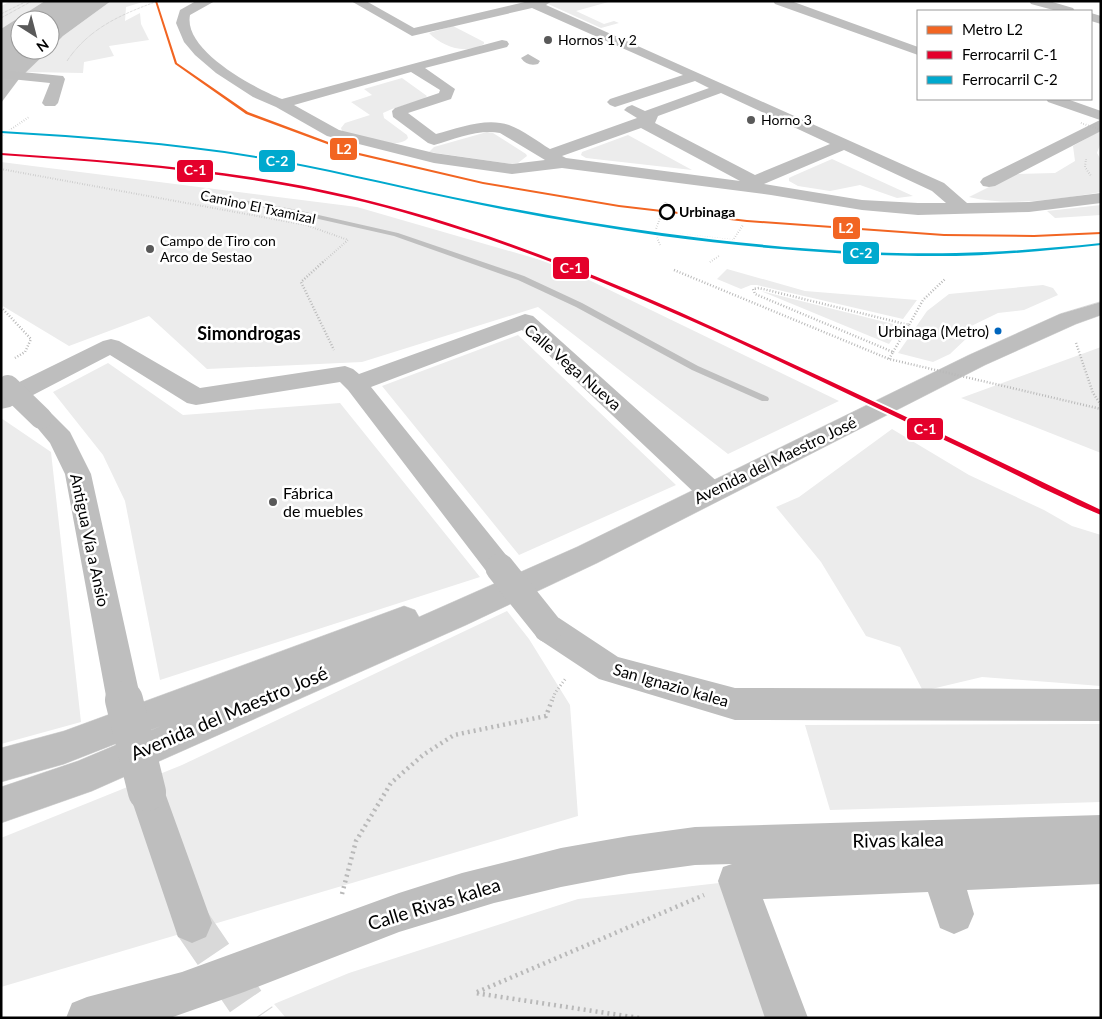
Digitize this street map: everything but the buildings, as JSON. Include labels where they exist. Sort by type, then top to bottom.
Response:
[{"type":"street","points":[[209,1],[194,6],[184,13],[182,23],[192,44],[222,71],[263,98],[281,104],[334,134],[434,158],[512,169],[555,159],[646,120],[650,114],[722,88]]},
{"type":"street","points":[[358,1],[453,57]]},
{"type":"street","points":[[779,1],[917,51]]},
{"type":"street","points":[[1035,1],[1066,10]]},
{"type":"street","points":[[412,32],[540,3],[938,187],[962,208]]},
{"type":"street","points":[[459,21],[528,57]]},
{"type":"street","points":[[281,104],[502,44]]},
{"type":"street","points":[[413,67],[448,90],[446,96],[400,111],[401,117],[434,140],[478,128],[498,127],[555,159],[862,205],[918,209],[1029,207],[1101,198]]},
{"type":"street","points":[[1,74],[58,79],[50,102]]},
{"type":"street","points":[[696,76],[615,102],[714,160],[771,190]]},
{"type":"street","points":[[1056,100],[1101,116]]},
{"type":"street","points":[[989,182],[1101,125]]},
{"type":"street","points":[[405,151],[426,135]]},
{"type":"street","points":[[755,182],[844,144]]},
{"type":"street","points":[[695,179],[714,170],[716,165],[714,160]]},
{"type":"street","name":"Avenida del Maestro José","points":[[1,804],[79,778],[451,610],[587,555],[976,360],[1068,319],[1101,308]]},
{"type":"street","name":"Calle Vega Nueva","points":[[5,382],[111,346],[196,397],[351,379],[525,320],[711,492]]},
{"type":"street","name":"San Ignazio kalea","points":[[351,379],[548,628],[610,669],[735,704],[1101,705]]},
{"type":"street","name":"Antigua Vía a Ansio","points":[[5,382],[61,438],[78,474],[123,696],[146,792],[192,923]]},
{"type":"street","name":"Avenida del Maestro José","points":[[1,764],[24,760],[74,743],[254,674],[451,610]]},
{"type":"street","name":"Rivas kalea","points":[[695,846],[937,856],[1101,834]]},
{"type":"street","name":"Calle Rivas kalea","points":[[87,1018],[181,994],[330,937],[431,902],[526,876],[635,853],[695,846]]},
{"type":"street","points":[[937,856],[954,914]]},
{"type":"street","points":[[787,1018],[737,881],[937,856],[1101,865]]},
{"type":"street","name":"Calle Rivas kalea","points":[[135,1018],[181,994]]},
{"type":"path","points":[[1,14],[27,1]]},
{"type":"path","points":[[1,18],[32,1]]},
{"type":"path","points":[[66,64],[72,52],[122,13],[158,1]]},
{"type":"path","points":[[16,6],[22,7]]},
{"type":"path","points":[[1,136],[50,102]]},
{"type":"path","points":[[1081,123],[1101,130]]},
{"type":"path","points":[[1088,154],[1085,167],[1095,178]]},
{"type":"path","name":"Camino El Txamizal","points":[[1,169],[306,225],[348,240],[301,282],[351,379]]},
{"type":"path","points":[[660,245],[655,232],[668,195]]},
{"type":"path","points":[[661,216],[668,217]]},
{"type":"path","points":[[655,232],[733,240],[743,225]]},
{"type":"path","points":[[710,262],[719,256]]},
{"type":"path","points":[[674,270],[890,359],[1101,409]]},
{"type":"path","points":[[890,359],[900,338],[923,300],[945,279]]},
{"type":"path","points":[[893,352],[755,294],[753,290],[759,288],[909,325]]},
{"type":"path","points":[[1,308],[31,339],[25,352],[5,382]]},
{"type":"path","points":[[1076,340],[1093,393],[1101,405]]},
{"type":"path","points":[[330,937],[356,841],[391,783],[423,755],[454,735],[546,716],[555,693],[584,653]]},
{"type":"path","points":[[639,1018],[476,993],[737,881]]},
{"type":"shaded area","points":[[11,1],[48,1],[34,10],[10,10],[10,25],[1,31],[1,6]]},
{"type":"shaded area","points":[[45,1],[111,1],[60,39],[60,10],[31,10]]},
{"type":"shaded area","points":[[111,1],[146,1],[126,7],[125,21],[140,13],[141,24],[149,40],[109,46],[114,56],[84,62],[83,73],[26,72],[38,60],[60,60],[60,39]]},
{"type":"shaded area","points":[[555,1],[612,1],[576,11],[604,24],[614,21],[619,23],[601,28],[546,3]]},
{"type":"shaded area","points":[[10,23],[10,60],[39,60],[19,79],[1,103],[1,29]]},
{"type":"shaded area","points":[[453,26],[484,42],[484,44],[469,49],[455,48],[441,42],[429,33]]},
{"type":"shaded area","points":[[402,78],[427,96],[424,99],[383,113],[384,118],[407,135],[408,138],[403,142],[387,143],[343,133],[341,128],[345,123],[370,115],[351,102],[372,95],[364,89]]},
{"type":"shaded area","points":[[1101,130],[1101,142],[1097,153],[1101,160],[1101,192],[1017,202],[969,197],[1015,174],[1055,173],[1075,161],[1073,146]]},
{"type":"shaded area","points":[[487,132],[493,133],[527,156],[518,163],[511,164],[429,152],[434,147]]},
{"type":"shaded area","points":[[628,135],[692,170],[586,158],[581,155],[582,152]]},
{"type":"shaded area","points":[[832,159],[913,196],[897,198],[860,185],[830,191],[798,186],[789,181],[789,178]]},
{"type":"shaded area","points":[[1,162],[357,207],[558,265],[839,401],[728,454],[538,307],[362,362],[207,369],[149,316],[69,346],[1,305]]},
{"type":"shaded area","points":[[1101,205],[1101,215],[1055,218],[1047,211]]},
{"type":"shaded area","points":[[727,269],[805,291],[917,300],[903,319],[757,285],[741,289],[717,279]]},
{"type":"shaded area","points":[[1043,285],[1053,288],[1058,295],[1024,310],[998,313],[961,331],[969,336],[950,354],[933,362],[898,353],[927,311],[949,294]]},
{"type":"shaded area","points":[[761,291],[901,326],[889,344]]},
{"type":"shaded area","points":[[518,335],[676,485],[519,555],[382,386]]},
{"type":"shaded area","points":[[1101,347],[1101,453],[961,398]]},
{"type":"shaded area","points":[[108,363],[183,415],[340,403],[480,577],[160,680],[125,501],[103,455],[53,392]]},
{"type":"shaded area","points":[[1,418],[51,452],[81,722],[1,744]]},
{"type":"shaded area","points":[[892,429],[969,475],[1044,510],[1072,526],[1101,535],[1101,686],[982,677],[923,691],[900,647],[866,636],[821,562],[776,507],[799,497]]},
{"type":"shaded area","points":[[507,611],[529,639],[570,705],[578,816],[1,987],[1,838],[182,765]]},
{"type":"shaded area","points":[[1101,724],[1101,802],[830,810],[805,725]]},
{"type":"shaded area","points":[[737,881],[787,1018],[286,1018],[274,1004],[349,973],[578,899]]},
{"type":"waterway","points":[[205,195],[292,211],[396,234],[521,278],[579,305],[695,368],[765,399]]},
{"type":"tunnel","points":[[192,923],[257,1018]]},
{"type":"metro line","name":"L2","points":[[156,1],[176,63],[247,113],[354,153],[483,183],[619,206],[747,221],[944,235],[1034,236],[1101,233]]},
{"type":"rail line","name":"C-2","points":[[1,132],[129,141],[224,152],[322,170],[518,211],[662,234],[735,243],[883,254],[1029,251],[1101,244]]},
{"type":"rail line","name":"C-1","points":[[1,154],[177,168],[264,180],[350,197],[453,225],[552,260],[649,300],[746,344],[1101,513]]},
{"type":"place","name":"Hornos 1 y 2","points":[[548,40]]},
{"type":"place","name":"Horno 3","points":[[751,120]]},
{"type":"place","name":"Urbinaga","points":[[667,212]]},
{"type":"place","name":"Campo de Tiro con Arco de Sestao","points":[[150,249]]},
{"type":"place","name":"Urbinaga (Metro)","points":[[998,331]]},
{"type":"place","name":"Fábrica de muebles","points":[[273,502]]},
{"type":"district","name":"Simondrogas","points":[[249,334]]}]
